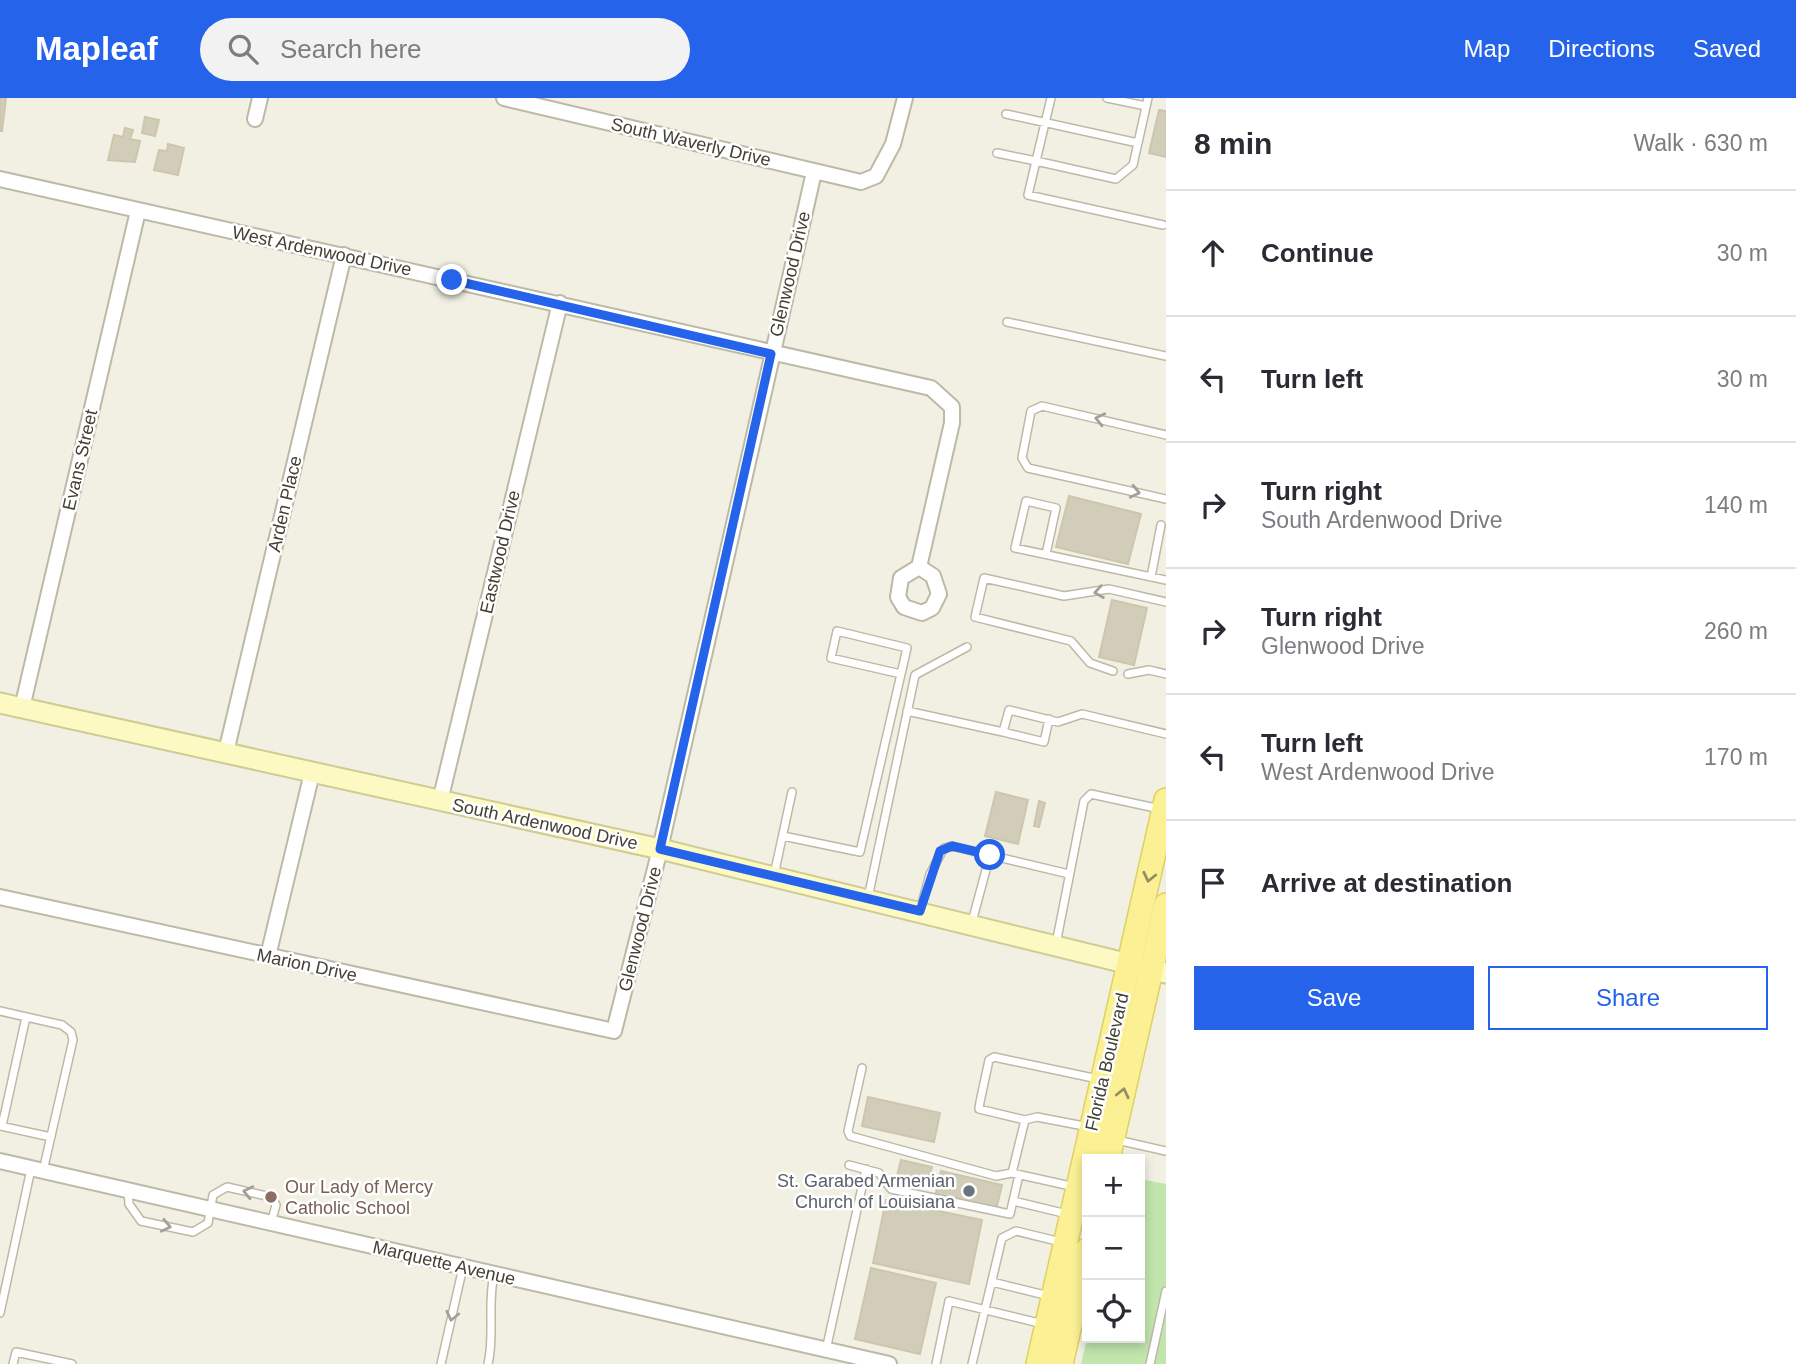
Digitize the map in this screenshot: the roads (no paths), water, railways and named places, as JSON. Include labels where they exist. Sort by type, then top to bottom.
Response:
[{"type":"main road","name":"Florida Boulevard","points":[[1061,1364],[1076,1246],[1072,1215],[1102,1080],[1149,968],[1165,805]]},
{"type":"main road","name":"Florida Boulevard","points":[[1110,1149],[1149,968],[1166,905]]},
{"type":"main road","name":"Florida Boulevard","points":[[1038,1364],[1053,1297],[1076,1246]]},
{"type":"street","points":[[256,119],[260,98]]},
{"type":"street","name":"South Waverly Drive","points":[[504,98],[861,182],[876,176],[893,144],[905,98]]},
{"type":"street","name":"Glenwood Drive","points":[[614,1031],[660,849],[814,172]]},
{"type":"street","name":"West Ardenwood Drive","points":[[0,179],[931,388],[952,407],[952,423],[919,567]]},
{"type":"street","name":"Evans Street","points":[[22,708],[138,211]]},
{"type":"street","name":"Arden Place","points":[[226,752],[344,255]]},
{"type":"street","name":"Eastwood Drive","points":[[440,801],[560,303]]},
{"type":"street","name":"South Ardenwood Drive","points":[[0,703],[660,849],[1149,968]]},
{"type":"street","points":[[268,956],[312,773]]},
{"type":"street","name":"Marion Drive","points":[[0,897],[614,1031]]},
{"type":"street","name":"Marquette Avenue","points":[[0,1161],[889,1364]]},
{"type":"lane","points":[[1051,98],[1028,195],[1163,225]]},
{"type":"lane","points":[[997,153],[1116,179],[1133,165],[1147,102],[1107,98]]},
{"type":"lane","points":[[1006,114],[1138,144]]},
{"type":"lane","points":[[1007,322],[1166,356]]},
{"type":"lane","points":[[1166,435],[1036,407],[1031,411],[1022,457],[1028,468],[1166,499]]},
{"type":"lane","points":[[1046,554],[1056,508],[1026,501],[1015,548],[1166,580]]},
{"type":"lane","points":[[1151,577],[1161,525]]},
{"type":"lane","points":[[1113,671],[1090,663],[1071,642],[975,617],[984,578],[1064,596],[1109,589],[1166,602]]},
{"type":"lane","points":[[783,836],[860,852],[907,648],[837,631],[831,658],[901,674]]},
{"type":"lane","points":[[868,898],[915,675],[967,647]]},
{"type":"lane","points":[[1128,674],[1149,670],[1166,674]]},
{"type":"lane","points":[[1003,732],[1009,710],[1058,722],[1082,714],[1166,734]]},
{"type":"lane","points":[[907,711],[1044,741],[1049,719]]},
{"type":"lane","points":[[774,876],[792,792]]},
{"type":"lane","points":[[1056,944],[1084,801],[1088,796],[1165,805]]},
{"type":"lane","points":[[920,911],[940,851],[952,846],[1069,874]]},
{"type":"lane","points":[[971,923],[990,855]]},
{"type":"lane","points":[[0,1011],[62,1025],[71,1032],[73,1040],[51,1137],[37,1170],[0,1313]]},
{"type":"lane","points":[[26,1017],[1,1126],[51,1137]]},
{"type":"lane","points":[[1092,1127],[1037,1117],[1025,1120],[979,1109],[989,1060],[994,1058],[1102,1080]]},
{"type":"lane","points":[[862,1068],[848,1131],[850,1136],[996,1176],[1016,1174],[1078,1187]]},
{"type":"lane","points":[[849,1165],[879,1173],[891,1189],[1010,1214],[1025,1120]]},
{"type":"lane","points":[[1110,1149],[1166,1151]]},
{"type":"lane","points":[[826,1350],[866,1169]]},
{"type":"lane","points":[[128,1191],[129,1205],[141,1221],[193,1232],[208,1223],[214,1195],[227,1187],[271,1197],[276,1205],[271,1224]]},
{"type":"lane","points":[[1013,1200],[1072,1215]]},
{"type":"lane","points":[[972,1364],[1002,1238],[1016,1231],[1076,1246]]},
{"type":"lane","points":[[441,1364],[463,1267]]},
{"type":"lane","points":[[488,1364],[491,1350],[490,1290],[494,1274]]},
{"type":"lane","points":[[992,1282],[1053,1297]]},
{"type":"lane","points":[[1150,1364],[1166,1292]]},
{"type":"lane","points":[[936,1364],[949,1301],[1047,1325]]},
{"type":"lane","points":[[13,1364],[16,1352],[72,1364]]},
{"type":"place","name":"St. Garabed Armenian Church of Louisiana","points":[[969,1191]]},
{"type":"place","name":"Our Lady of Mercy Catholic School","points":[[271,1197]]}]
